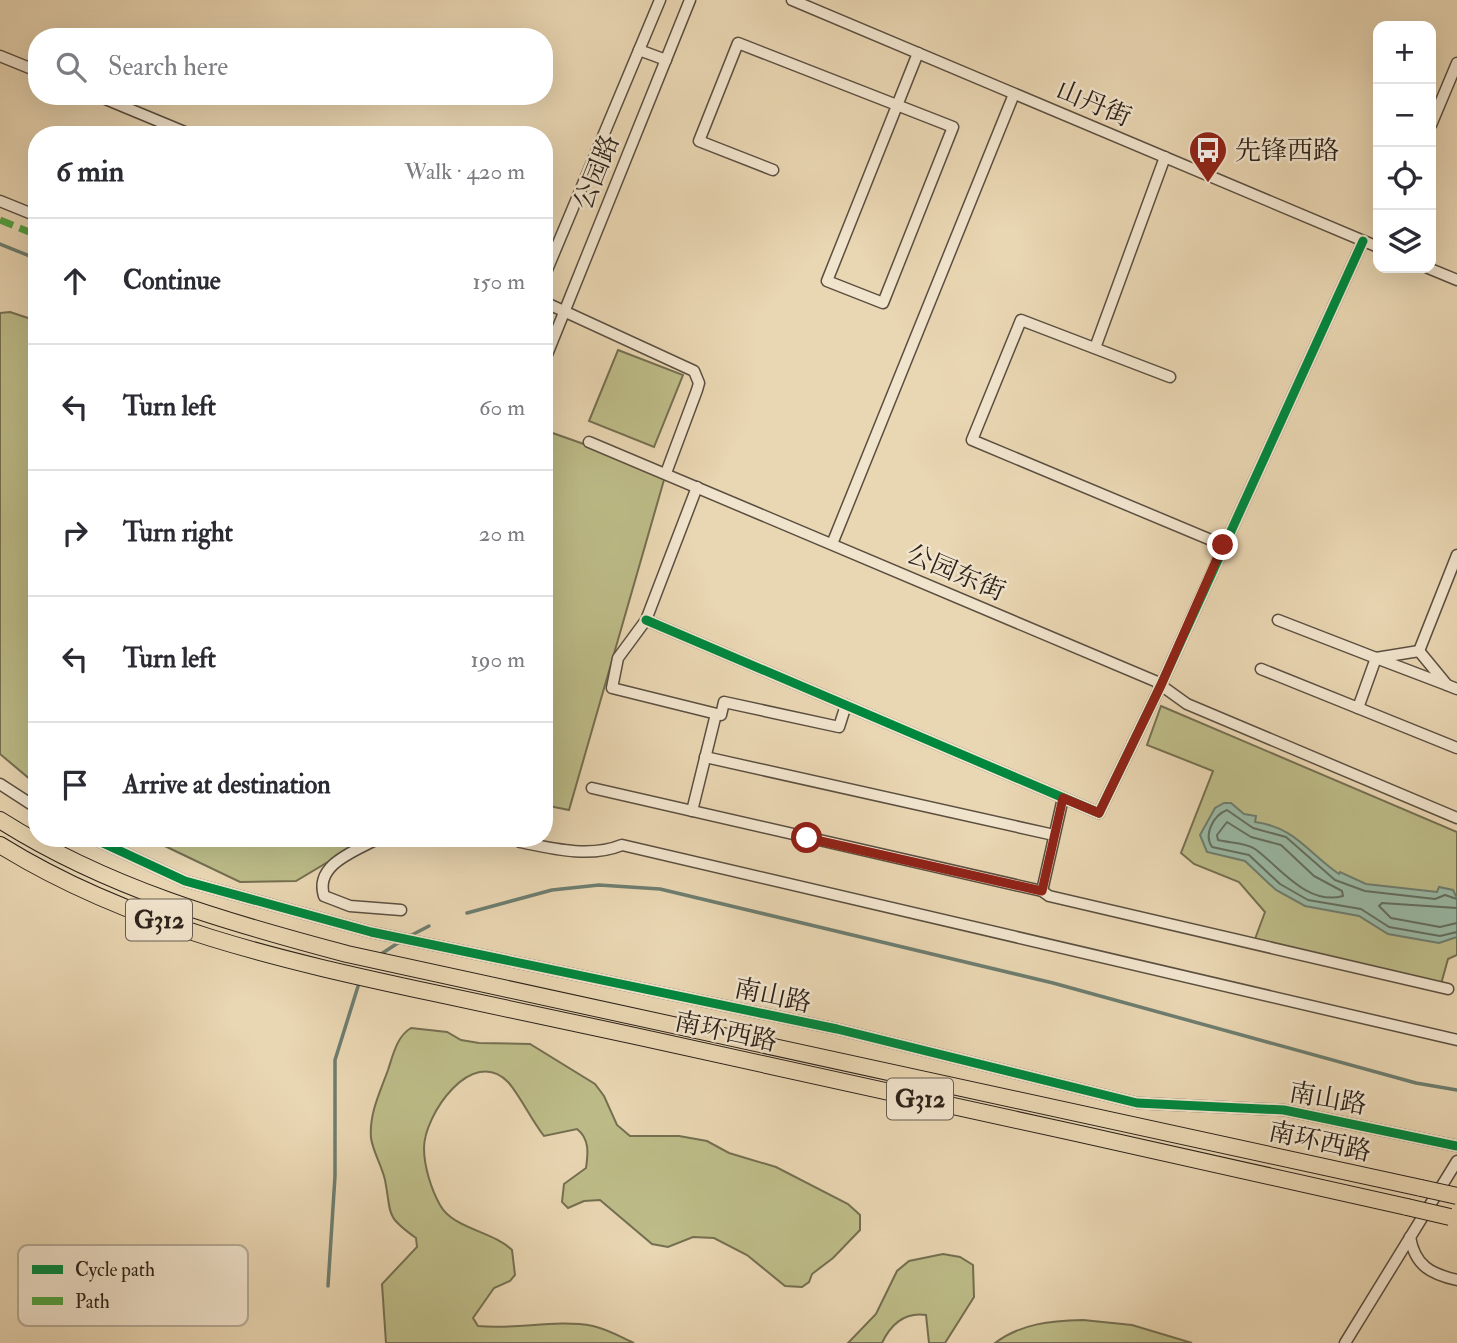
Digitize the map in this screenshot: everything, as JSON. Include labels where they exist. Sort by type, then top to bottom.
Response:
[{"type":"highway","name":"南环西路","points":[[0,820],[28,838]]},
{"type":"highway","name":"南环西路","points":[[0,845],[29,863],[133,910],[226,944],[328,971],[1454,1217]]},
{"type":"highway","name":"南环西路","points":[[43,847],[146,894],[235,924],[347,954],[1457,1196]]},
{"type":"street","name":"公园路","points":[[553,256],[660,0]]},
{"type":"street","name":"公园路","points":[[553,340],[690,0]]},
{"type":"street","name":"山丹街","points":[[792,0],[1373,245]]},
{"type":"street","points":[[773,170],[699,141],[738,43],[897,106],[953,127],[883,303],[827,281],[897,106],[918,53]]},
{"type":"street","points":[[639,50],[666,60]]},
{"type":"street","points":[[0,56],[28,67]]},
{"type":"street","points":[[1436,113],[1457,63]]},
{"type":"street","points":[[832,544],[1014,94]]},
{"type":"street","points":[[120,105],[170,126]]},
{"type":"street","points":[[1095,348],[1165,157]]},
{"type":"street","points":[[0,201],[28,212]]},
{"type":"street","points":[[646,620],[1099,813],[1161,685],[1363,241]]},
{"type":"street","points":[[1436,271],[1457,280]]},
{"type":"street","points":[[553,306],[684,365],[697,376],[697,390],[666,473]]},
{"type":"street","points":[[1170,377],[1021,320],[972,440],[1223,545]]},
{"type":"street","name":"公园东街","points":[[589,442],[1161,685],[1187,704],[1457,818]]},
{"type":"street","points":[[696,486],[646,620],[618,658],[612,688],[721,715],[724,702],[839,727],[846,705]]},
{"type":"street","points":[[1419,651],[1457,555]]},
{"type":"street","points":[[1278,620],[1452,687]]},
{"type":"street","points":[[1376,658],[1419,651]]},
{"type":"street","points":[[1419,651],[1452,687]]},
{"type":"street","points":[[1357,708],[1376,658]]},
{"type":"street","points":[[1261,669],[1457,748]]},
{"type":"street","points":[[692,811],[716,713]]},
{"type":"street","points":[[705,757],[1055,835]]},
{"type":"street","points":[[0,784],[28,802]]},
{"type":"street","points":[[592,788],[1042,891],[1049,896],[1448,989]]},
{"type":"street","points":[[1042,891],[1063,798]]},
{"type":"street","points":[[553,847],[603,853],[622,845],[1457,1040]]},
{"type":"street","name":"南山路","points":[[111,847],[185,881],[371,932],[837,1029],[1137,1102],[1284,1110],[1457,1146]]},
{"type":"street","points":[[363,847],[333,864],[323,878],[324,896],[350,906],[401,910]]},
{"type":"street","points":[[344,926],[350,906]]},
{"type":"street","points":[[1345,1343],[1457,1161]]},
{"type":"street","points":[[1410,1237],[1412,1250],[1427,1270],[1457,1280]]},
{"type":"shaded area","points":[[10,312],[28,318],[28,777],[0,754],[0,313]]},
{"type":"shaded area","points":[[618,350],[683,375],[654,447],[589,421]]},
{"type":"shaded area","points":[[553,433],[666,473],[569,810],[553,807]]},
{"type":"shaded area","points":[[1161,706],[1457,832],[1457,955],[1448,959],[1441,984],[1255,939],[1265,912],[1239,882],[1194,864],[1181,853],[1213,771],[1147,745]]},
{"type":"shaded area","points":[[167,847],[353,847],[296,881],[240,882]]},
{"type":"shaded area","points":[[411,1028],[447,1032],[461,1040],[479,1043],[530,1044],[595,1084],[604,1096],[617,1125],[630,1136],[679,1136],[707,1141],[729,1153],[776,1167],[848,1204],[860,1215],[860,1230],[833,1258],[812,1274],[809,1282],[802,1287],[785,1286],[747,1255],[714,1238],[693,1237],[668,1247],[652,1244],[600,1200],[584,1201],[568,1208],[562,1202],[564,1184],[586,1168],[584,1137],[577,1129],[544,1136],[508,1082],[494,1073],[480,1072],[466,1078],[452,1089],[441,1103],[426,1134],[424,1148],[431,1185],[446,1213],[463,1225],[495,1238],[512,1250],[515,1275],[510,1281],[494,1288],[473,1318],[478,1326],[593,1326],[634,1343],[386,1343],[382,1284],[417,1247],[416,1238],[391,1214],[384,1175],[372,1143],[371,1129],[376,1103],[394,1052],[402,1036]]},
{"type":"shaded area","points":[[943,1254],[960,1257],[973,1265],[974,1297],[945,1343],[929,1343],[926,1315],[912,1315],[890,1330],[882,1343],[848,1343],[876,1314],[897,1271],[909,1261]]},
{"type":"shaded area","points":[[1083,1320],[1132,1325],[1192,1343],[995,1343],[1026,1327],[1048,1322]]},
{"type":"water","points":[[1231,803],[1244,814],[1256,816],[1255,822],[1281,829],[1291,835],[1339,874],[1340,872],[1366,884],[1437,892],[1439,887],[1453,890],[1457,898],[1457,937],[1439,943],[1388,934],[1359,916],[1305,906],[1276,890],[1245,861],[1207,852],[1200,835],[1215,808]]},
{"type":"waterway","points":[[0,244],[28,255]]},
{"type":"waterway","points":[[467,913],[552,890],[599,885],[660,889],[1053,983],[1416,1083],[1457,1090]]},
{"type":"waterway","points":[[408,937],[429,926]]},
{"type":"waterway","points":[[378,956],[401,941]]},
{"type":"waterway","points":[[328,1286],[335,1176],[335,1060],[360,980]]},
{"type":"marked path","points":[[0,220],[28,231]]},
{"type":"cycle path","points":[[646,620],[1099,813],[1161,685],[1363,241]]},
{"type":"cycle path","points":[[111,847],[185,881],[371,932],[837,1029],[1137,1103],[1284,1110],[1457,1146]]},
{"type":"place","name":"先锋西路","points":[[1208,184]]},
{"type":"route","points":[[807,838],[1042,891],[1063,798],[1099,813],[1161,685],[1223,545]]}]
